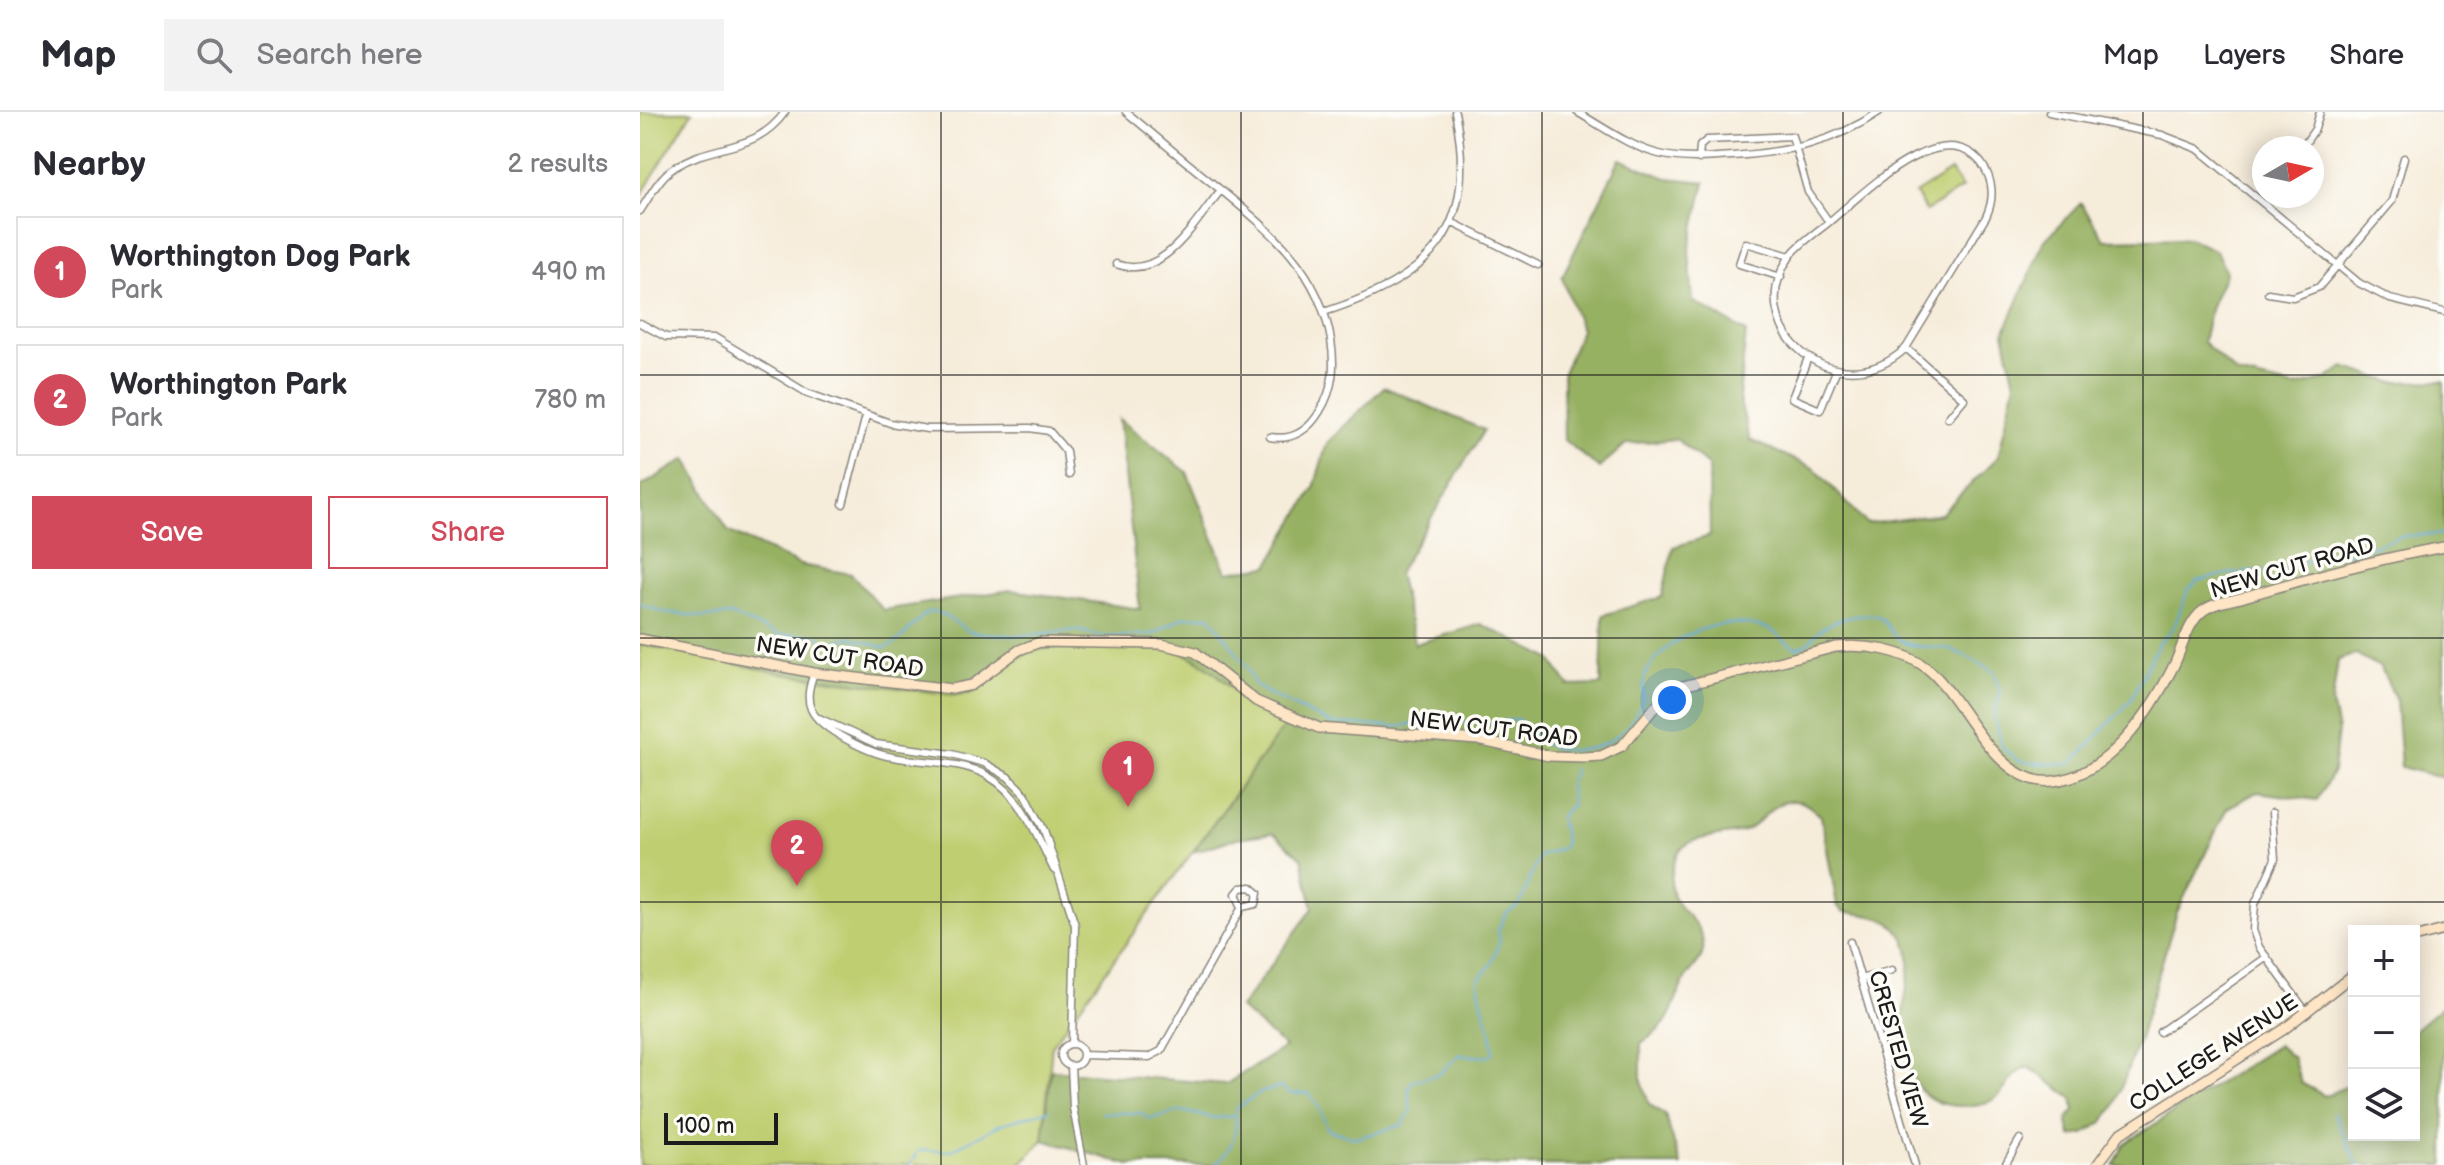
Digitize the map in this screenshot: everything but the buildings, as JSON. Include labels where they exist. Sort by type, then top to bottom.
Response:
[{"type":"street","points":[[640,211],[672,168],[705,153],[755,140],[765,135],[785,112]]},
{"type":"street","points":[[1126,112],[1286,246],[1307,274],[1324,312],[1333,365],[1324,403],[1300,432],[1285,438],[1270,437]]},
{"type":"street","points":[[1324,312],[1368,298],[1398,283],[1433,250],[1451,222],[1463,172],[1455,112]]},
{"type":"street","points":[[1577,112],[1641,148],[1667,156],[1699,159],[1797,150],[1837,136],[1879,112]]},
{"type":"street","points":[[2049,112],[2078,115],[2179,140],[2212,158],[2252,189]]},
{"type":"street","points":[[2310,136],[2320,112]]},
{"type":"street","points":[[1699,159],[1700,146],[1707,140],[1787,134],[1794,139],[1808,192],[1829,222]]},
{"type":"street","points":[[1954,146],[1975,156],[1983,165],[1992,186],[1991,207],[1906,348],[1877,367],[1863,371],[1836,371],[1808,358],[1792,343],[1777,305],[1781,277],[1790,256],[1921,150],[1954,146]]},
{"type":"street","points":[[2268,293],[2285,297],[2309,294],[2338,266],[2392,201],[2404,158]]},
{"type":"street","points":[[1116,264],[1140,268],[1159,261],[1221,190]]},
{"type":"street","points":[[2274,208],[2359,283],[2381,295],[2444,312]]},
{"type":"street","points":[[1451,222],[1538,265]]},
{"type":"street","points":[[1781,277],[1739,264],[1746,243],[1790,256]]},
{"type":"street","points":[[640,323],[666,337],[716,338],[807,393],[866,416],[927,429],[1039,428],[1062,444],[1069,475]]},
{"type":"street","points":[[1906,348],[1964,399],[1948,418]]},
{"type":"street","points":[[1808,358],[1792,398],[1820,410],[1836,371]]},
{"type":"street","points":[[843,504],[866,416]]},
{"type":"street","name":"NEW CUT ROAD","points":[[640,639],[814,673],[934,689],[963,688],[1019,650],[1040,642],[1161,644],[1195,652],[1256,701],[1319,728],[1478,740],[1563,758],[1601,756],[1622,746],[1660,701],[1683,686],[1836,647],[1859,646],[1916,660],[1938,679],[1973,730],[1997,754],[2033,780],[2053,781],[2087,771],[2113,752],[2159,690],[2191,627],[2204,611],[2292,582],[2444,547]]},
{"type":"street","points":[[814,673],[809,702],[819,718],[832,730],[874,753],[967,767],[1000,784],[1017,801],[1063,887]]},
{"type":"street","points":[[819,718],[876,744],[969,758],[1000,771],[1033,804],[1075,925],[1072,1043]]},
{"type":"street","points":[[2272,813],[2275,859],[2258,896],[2252,923],[2255,938],[2307,1013]]},
{"type":"street","points":[[1083,1055],[1149,1057],[1161,1051],[1242,907]]},
{"type":"street","points":[[2420,936],[2444,930]]},
{"type":"street","name":"CRESTED VIEW","points":[[1850,942],[1915,1165]]},
{"type":"street","points":[[2162,1027],[2267,957]]},
{"type":"street","points":[[1861,979],[1892,970]]},
{"type":"street","name":"COLLEGE AVENUE","points":[[2097,1165],[2120,1134],[2191,1092],[2307,1013],[2348,979]]},
{"type":"street","points":[[1072,1043],[1080,1048],[1083,1055]]},
{"type":"street","points":[[1072,1043],[1063,1047],[1060,1055],[1064,1063],[1071,1066],[1078,1064],[1083,1055]]},
{"type":"street","points":[[1071,1066],[1074,1120],[1084,1165]]},
{"type":"street","points":[[2005,1165],[2020,1139]]},
{"type":"green space","points":[[640,112],[692,112],[640,197]]},
{"type":"green space","points":[[1620,159],[1667,178],[1705,182],[1689,250],[1693,301],[1746,332],[1739,398],[1750,440],[1814,468],[1867,524],[1941,514],[1998,457],[2015,383],[2004,333],[2044,241],[2081,203],[2105,240],[2189,238],[2216,251],[2226,272],[2211,306],[2203,342],[2237,374],[2294,387],[2325,380],[2344,367],[2392,382],[2444,381],[2444,778],[2401,767],[2396,700],[2381,668],[2356,654],[2338,660],[2332,703],[2338,731],[2333,772],[2317,800],[2257,792],[2227,808],[2177,912],[2139,1039],[2114,1107],[2103,1122],[2084,1134],[2071,1136],[2067,1119],[2075,1111],[2072,1097],[2027,1067],[1988,1102],[1946,1105],[1920,1089],[1912,1076],[1904,1040],[1903,1019],[1909,966],[1907,944],[1896,928],[1883,919],[1842,911],[1837,905],[1821,816],[1805,804],[1794,801],[1778,804],[1744,831],[1704,838],[1686,845],[1675,860],[1672,891],[1680,908],[1699,930],[1703,948],[1701,958],[1685,979],[1666,1021],[1641,1043],[1641,1078],[1649,1104],[1665,1115],[1681,1165],[1130,1165],[1043,1140],[1051,1070],[1226,1084],[1285,1047],[1240,1008],[1313,908],[1302,858],[1273,833],[1237,838],[1193,852],[1285,725],[1258,709],[1199,661],[1175,651],[1115,647],[1040,649],[1018,658],[979,687],[956,695],[785,674],[640,644],[640,487],[686,459],[728,531],[800,565],[851,574],[883,610],[1011,590],[1140,609],[1119,419],[1187,472],[1227,572],[1268,566],[1314,488],[1327,443],[1384,387],[1484,430],[1398,573],[1415,644],[1481,624],[1551,659],[1569,686],[1601,685],[1603,615],[1662,597],[1673,547],[1710,536],[1709,466],[1676,439],[1626,444],[1599,468],[1564,440],[1563,373],[1581,330],[1562,277]]},
{"type":"green space","points":[[1951,171],[1962,188],[1926,211],[1915,194]]},
{"type":"green space","points":[[640,644],[785,674],[971,693],[1011,662],[1038,650],[1113,647],[1175,651],[1211,669],[1258,709],[1285,725],[1052,1045],[1043,1140],[1020,1165],[640,1165]]},
{"type":"green space","points":[[2444,1005],[2444,1165],[2114,1165],[2124,1144],[2278,1045],[2293,1058],[2301,1083],[2325,1096],[2348,1086],[2348,1141],[2420,1141],[2420,1025]]},
{"type":"waterway","points":[[640,604],[664,612],[705,617],[731,615],[779,635],[815,635],[830,643],[849,637],[886,648],[930,611],[942,614],[970,632],[1017,636],[1077,630],[1104,637],[1153,634],[1184,617],[1210,616],[1248,668],[1254,683],[1331,724],[1398,727],[1411,724],[1432,729],[1471,721],[1490,724],[1516,719],[1549,746],[1569,750],[1596,747],[1619,735],[1642,701],[1647,671],[1658,657],[1684,637],[1716,626],[1750,625],[1766,628],[1796,648],[1832,623],[1867,614],[1881,618],[1905,643],[1949,650],[1994,672],[2000,691],[1994,717],[2003,748],[2017,760],[2071,764],[2130,701],[2159,643],[2174,627],[2188,590],[2198,581],[2232,573],[2289,570],[2317,555],[2349,554],[2402,536],[2444,534]]},
{"type":"waterway","points":[[1215,1165],[1233,1140],[1235,1109],[1260,1093],[1280,1087],[1291,1094],[1308,1093],[1318,1105],[1328,1130],[1357,1138],[1402,1125],[1411,1111],[1408,1090],[1412,1081],[1439,1074],[1459,1055],[1487,1057],[1493,1053],[1478,979],[1491,965],[1500,940],[1498,930],[1506,914],[1520,904],[1539,856],[1562,848],[1565,843],[1560,817],[1572,804],[1569,787],[1574,769]]},
{"type":"waterway","points":[[909,1165],[919,1150],[950,1151],[1001,1124],[1049,1110]]},
{"type":"waterway","points":[[1102,1113],[1141,1113],[1149,1119],[1181,1111],[1214,1118],[1235,1116]]},
{"type":"waterway","points":[[2334,1114],[2358,1165]]},
{"type":"place","name":"Worthington Dog Park","points":[[1128,807]]},
{"type":"place","name":"Worthington Park","points":[[797,886]]}]
